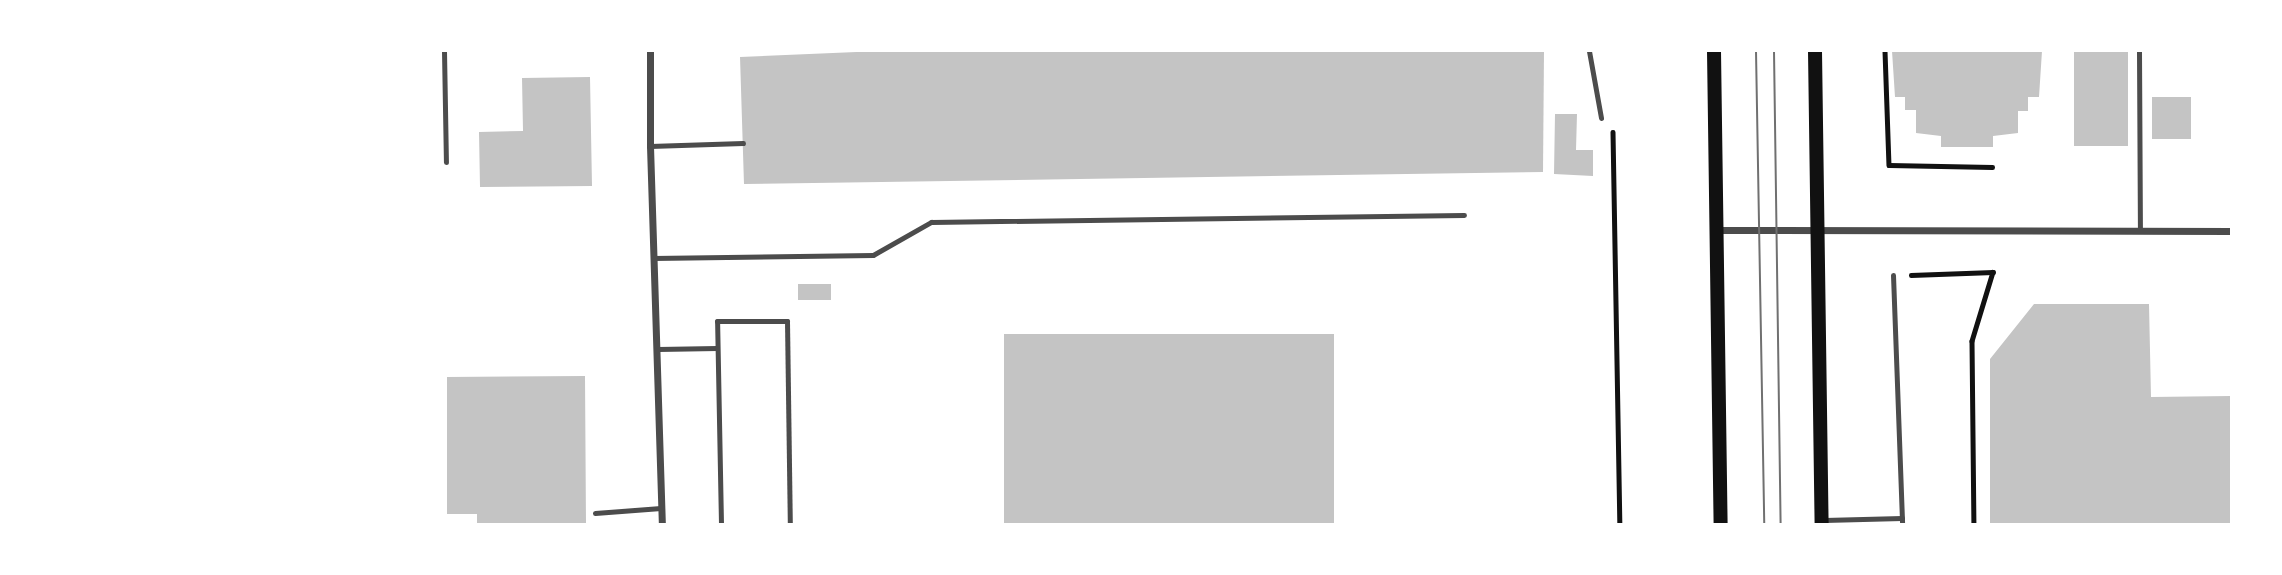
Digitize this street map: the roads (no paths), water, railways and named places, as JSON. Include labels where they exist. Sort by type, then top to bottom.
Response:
[{"type":"main road","points":[[1714,51],[1721,524]]},
{"type":"main road","points":[[1815,51],[1822,522]]},
{"type":"street","points":[[650,51],[650,146],[662,524]]},
{"type":"street","points":[[1718,230],[2231,231]]},
{"type":"lane","points":[[443,51],[446,162]]},
{"type":"lane","points":[[1589,51],[1601,118]]},
{"type":"lane","points":[[2139,51],[2140,231]]},
{"type":"lane","points":[[650,146],[743,143]]},
{"type":"lane","points":[[653,258],[873,255],[930,222],[1464,215]]},
{"type":"lane","points":[[1822,522],[1902,521],[1893,275]]},
{"type":"lane","points":[[721,524],[717,321],[787,321],[790,524]]},
{"type":"lane","points":[[658,349],[718,348]]},
{"type":"lane","points":[[595,513],[662,508]]},
{"type":"tram line","points":[[1756,51],[1764,524]]},
{"type":"tram line","points":[[1774,51],[1781,524]]}]
